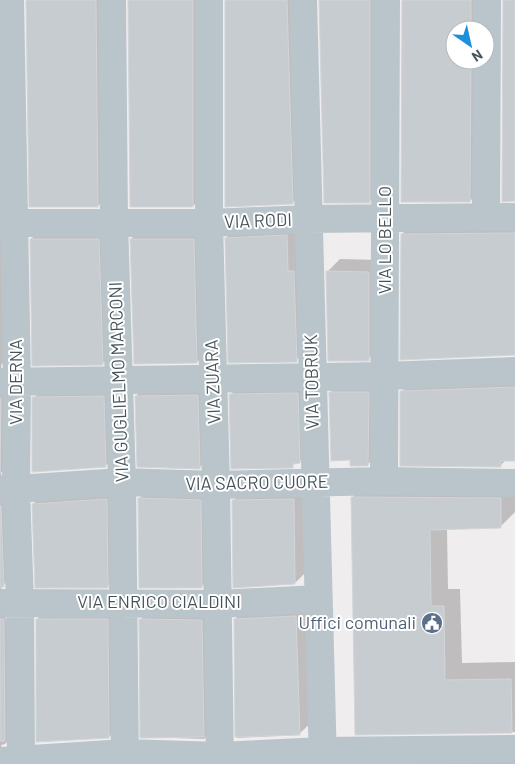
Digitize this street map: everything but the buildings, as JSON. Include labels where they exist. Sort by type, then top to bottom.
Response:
[{"type":"street","name":"VIA DERNA","points":[[10,0],[7,222],[8,489],[14,762]]},
{"type":"street","name":"VIA GUGLIELMO MARCONI","points":[[112,0],[114,222],[122,482],[125,759]]},
{"type":"street","name":"VIA ZUARA","points":[[209,0],[209,223],[216,485],[220,760]]},
{"type":"street","name":"VIA TOBRUK","points":[[303,0],[322,758]]},
{"type":"street","name":"VIA LO BELLO","points":[[384,481],[386,0]]},
{"type":"street","points":[[486,217],[487,0]]},
{"type":"street","name":"VIA RODI","points":[[7,222],[209,223],[308,219],[515,216]]},
{"type":"street","points":[[8,382],[384,376],[515,371]]},
{"type":"street","name":"VIA SACRO CUORE","points":[[8,489],[122,482],[216,485],[384,481],[515,483]]},
{"type":"street","name":"VIA ENRICO CIALDINI","points":[[10,603],[218,604],[318,599]]},
{"type":"street","points":[[14,762],[125,759],[322,758],[515,749]]},
{"type":"place","name":"Uffici comunali","points":[[432,623]]}]
